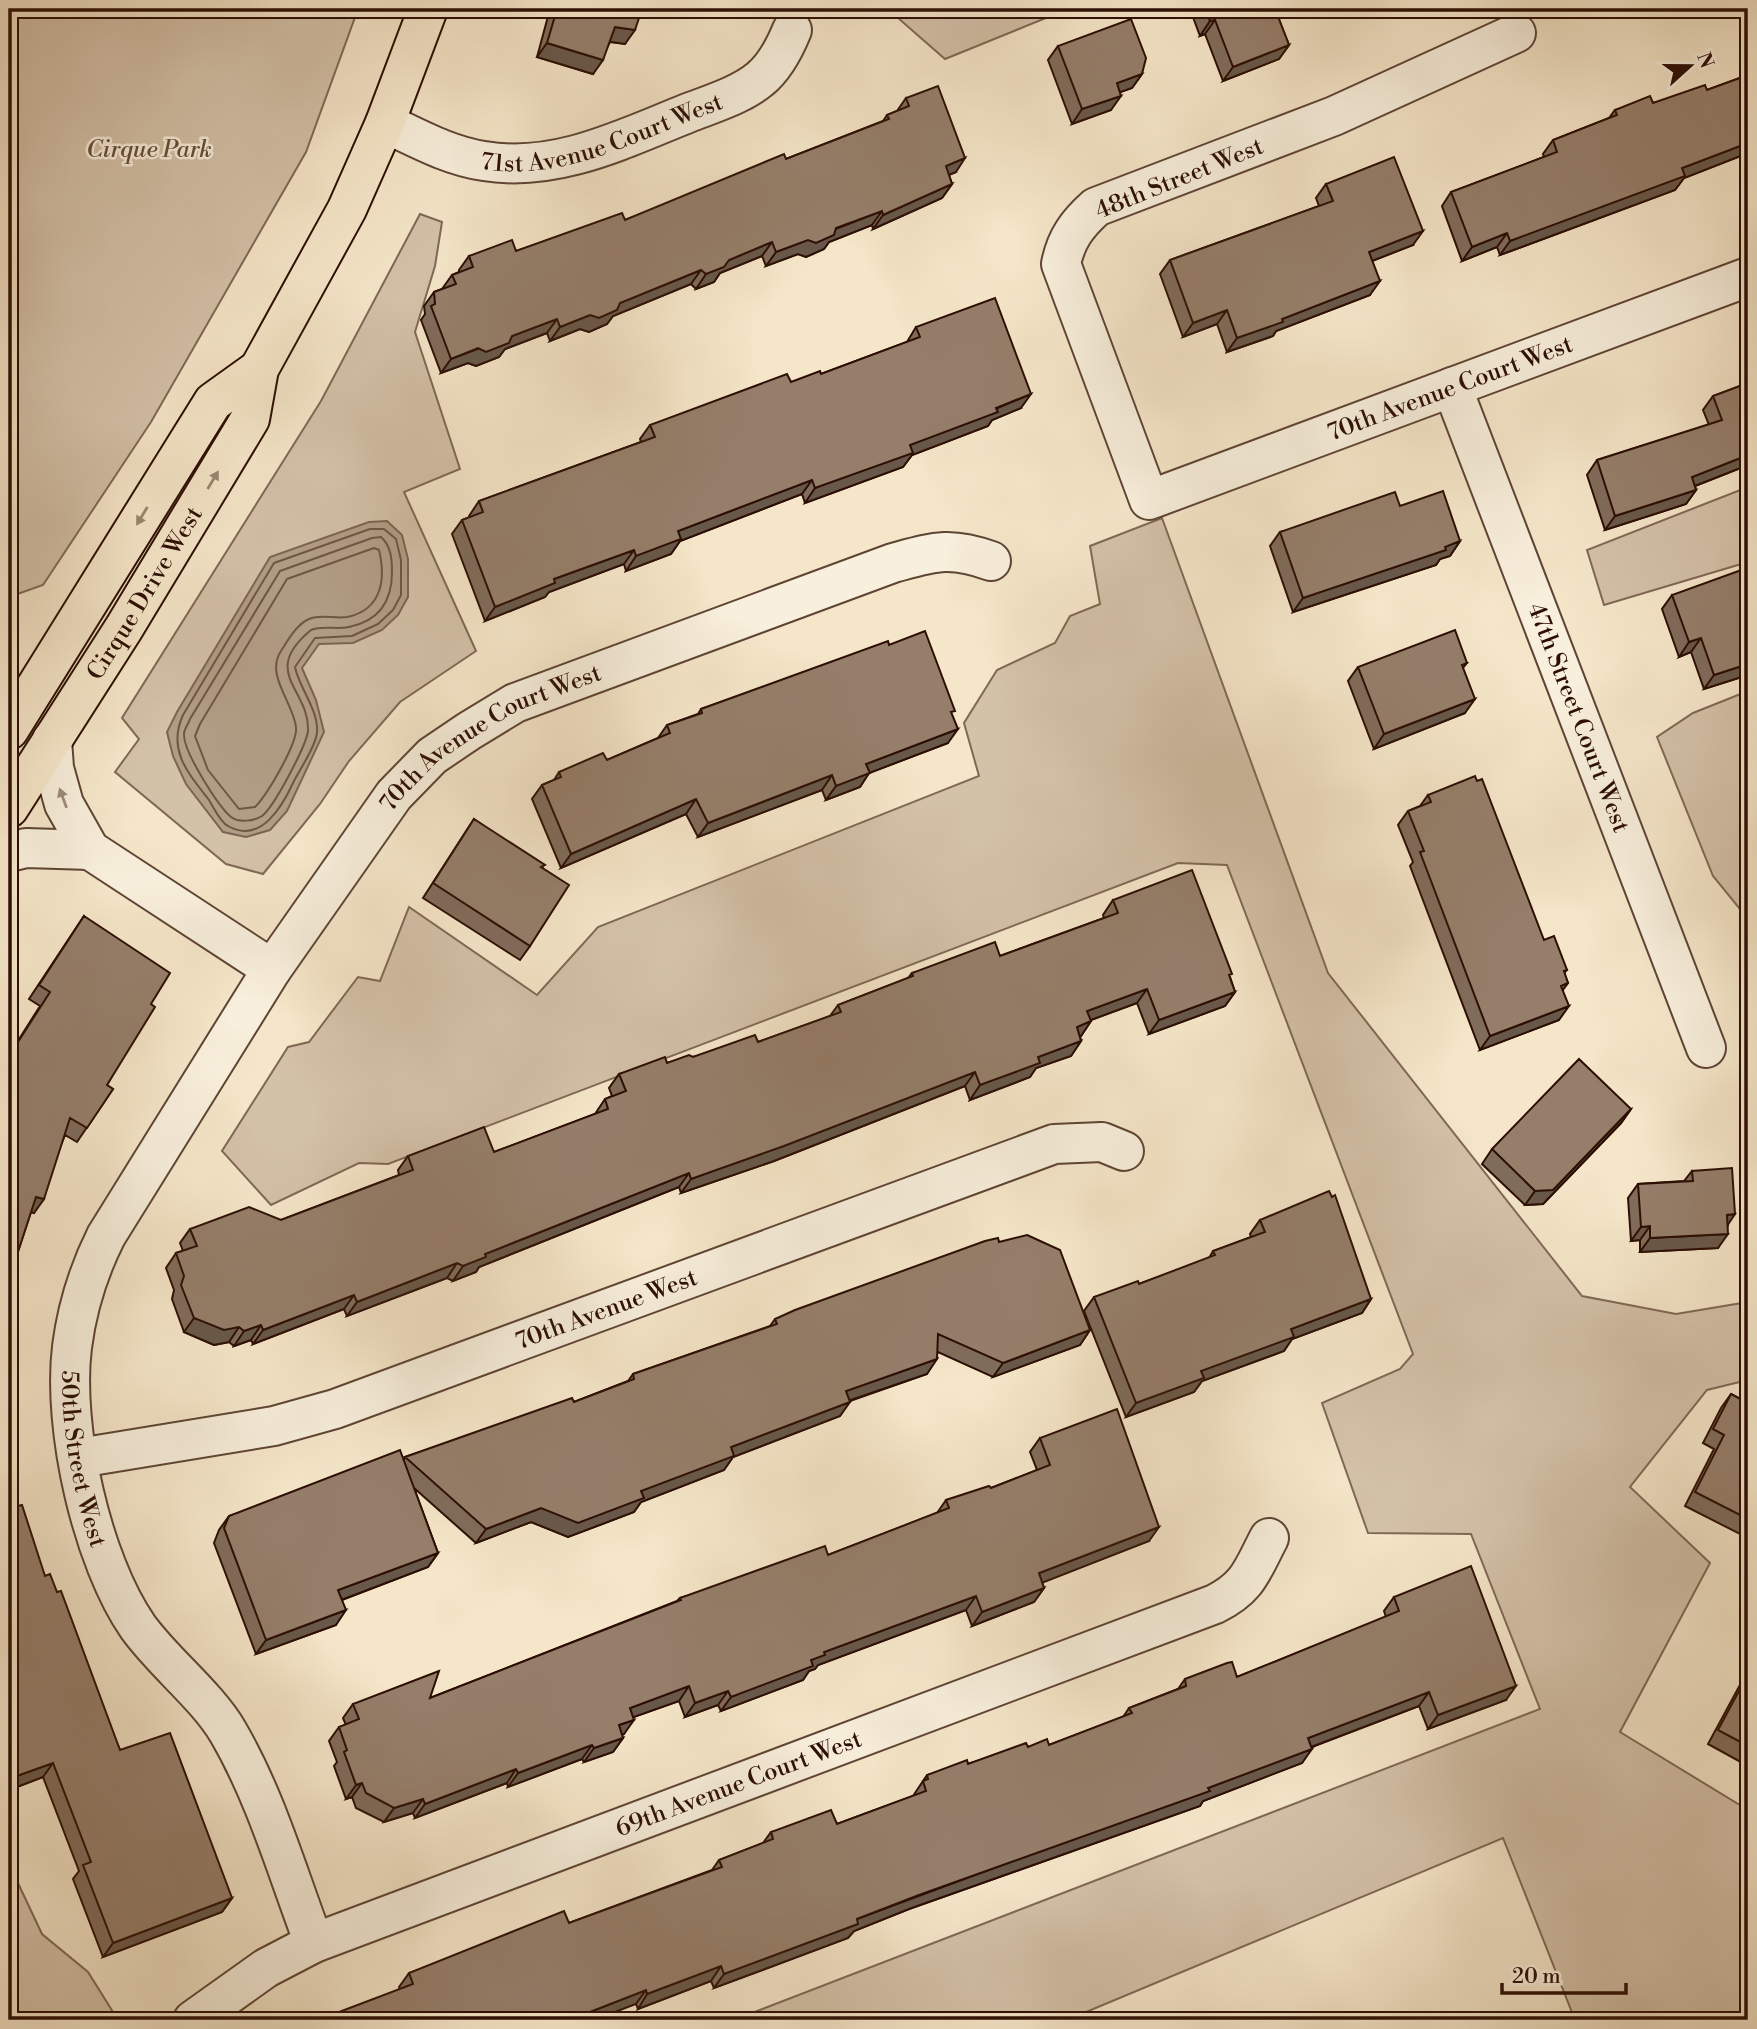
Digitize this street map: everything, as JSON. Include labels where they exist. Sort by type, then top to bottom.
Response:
[{"type":"main road","name":"Cirque Drive West","points":[[9,808],[137,606],[250,419],[259,369],[347,209],[385,123],[428,9]]},
{"type":"main road","name":"Cirque Drive West","points":[[9,730],[213,402],[259,369]]},
{"type":"street","name":"71st Avenue Court West","points":[[385,123],[447,152],[485,162],[561,160],[647,130],[719,100],[760,79],[783,51],[792,30]]},
{"type":"street","name":"48th Street West","points":[[1149,500],[1061,264],[1070,235],[1096,207],[1334,116],[1516,33]]},
{"type":"street","name":"70th Avenue Court West","points":[[1149,500],[1748,277]]},
{"type":"street","name":"47th Street Court West","points":[[1452,387],[1706,1048]]},
{"type":"street","name":"70th Avenue Court West","points":[[272,969],[394,795],[432,756],[515,703],[893,563],[941,550],[969,553],[991,561]]},
{"type":"street","points":[[102,583],[137,606]]},
{"type":"street","points":[[52,740],[54,768],[64,804],[90,850],[272,969]]},
{"type":"street","points":[[9,852],[26,848],[90,850]]},
{"type":"street","name":"50th Street West","points":[[272,969],[106,1236],[89,1270],[71,1363],[79,1458],[94,1532],[117,1593],[167,1664],[226,1729],[269,1818],[314,1943]]},
{"type":"street","name":"70th Avenue West","points":[[79,1458],[274,1426],[335,1409],[1054,1144],[1102,1142],[1124,1151]]},
{"type":"street","name":"69th Avenue Court West","points":[[193,2020],[266,1968],[314,1943],[1214,1604],[1237,1593],[1250,1576],[1269,1538]]},
{"type":"green space","name":"Cirque Park","points":[[9,9],[358,9],[306,152],[151,422],[43,585],[9,597]]},
{"type":"green space","points":[[894,9],[1068,9],[945,59],[898,18]]},
{"type":"green space","points":[[420,214],[442,222],[435,266],[415,332],[460,469],[404,492],[476,651],[400,702],[349,761],[320,804],[263,874],[226,864],[115,772],[139,739],[122,718],[321,401]]},
{"type":"green space","points":[[1748,487],[1748,562],[1604,605],[1587,550]]},
{"type":"green space","points":[[1162,518],[1328,973],[1582,1296],[1676,1314],[1748,1302],[1748,1380],[1707,1390],[1630,1487],[1710,1563],[1620,1732],[1748,1810],[1748,2020],[1575,2020],[1503,1838],[1067,2020],[734,2020],[1540,1709],[1471,1534],[1368,1533],[1322,1403],[1400,1369],[1413,1354],[1227,865],[1178,863],[388,1164],[359,1163],[271,1205],[222,1151],[288,1047],[309,1042],[358,977],[380,981],[409,907],[537,995],[598,927],[979,776],[964,723],[997,670],[1055,643],[1070,616],[1100,604],[1090,546]]},
{"type":"green space","points":[[1748,691],[1748,919],[1713,876],[1657,737],[1693,713]]},
{"type":"green space","points":[[9,1864],[42,1934],[88,1972],[118,2020],[9,2020]]},
{"type":"water","points":[[387,521],[402,535],[408,559],[408,597],[398,615],[382,630],[353,643],[319,644],[302,668],[316,700],[324,732],[287,811],[270,830],[246,837],[223,832],[186,784],[173,756],[167,732],[177,712],[270,557],[369,522]]},
{"type":"building","points":[[557,9],[642,9],[635,30],[615,27],[603,60],[547,43]]},
{"type":"building","points":[[1205,9],[1275,9],[1289,45],[1233,67],[1215,20],[1210,21]]},
{"type":"building","points":[[1131,19],[1146,58],[1142,74],[1117,83],[1121,96],[1082,109],[1058,46]]},
{"type":"building","points":[[1748,75],[1748,143],[1682,168],[1685,176],[1510,241],[1507,233],[1472,247],[1451,192],[1557,152],[1553,140],[1617,115],[1615,110],[1650,96],[1653,103],[1705,85],[1707,90]]},
{"type":"building","points":[[938,86],[965,158],[946,166],[952,184],[883,215],[882,211],[836,228],[834,235],[816,243],[808,240],[776,252],[772,242],[729,260],[724,267],[706,274],[701,270],[620,303],[617,310],[599,318],[590,315],[560,327],[557,319],[512,336],[509,343],[486,352],[478,348],[451,359],[431,306],[435,304],[434,292],[456,284],[452,275],[473,267],[469,256],[512,240],[516,251],[622,213],[625,220],[784,154],[786,159],[889,119],[887,115],[909,106],[906,98]]},
{"type":"building","points":[[1394,157],[1423,231],[1369,252],[1380,281],[1282,319],[1283,322],[1237,338],[1227,310],[1193,323],[1170,260],[1333,201],[1326,184]]},
{"type":"building","points":[[995,298],[1031,394],[996,408],[998,412],[910,445],[913,453],[815,488],[812,480],[678,531],[681,539],[636,556],[634,550],[554,579],[555,583],[495,607],[462,520],[483,512],[479,501],[655,437],[650,425],[787,374],[791,382],[820,371],[821,374],[920,337],[916,327]]},
{"type":"building","points":[[1748,383],[1748,455],[1692,477],[1696,490],[1615,516],[1597,460],[1722,420],[1713,396]]},
{"type":"building","points":[[1443,491],[1460,541],[1445,547],[1446,550],[1303,598],[1280,532],[1395,492],[1400,506]]},
{"type":"building","points":[[1747,568],[1748,664],[1714,675],[1701,638],[1689,642],[1672,595]]},
{"type":"building","points":[[1455,630],[1467,663],[1462,665],[1475,699],[1384,734],[1358,667]]},
{"type":"building","points":[[925,631],[955,711],[951,712],[958,729],[866,764],[870,773],[836,786],[832,775],[708,823],[696,799],[571,854],[542,785],[561,777],[559,772],[603,753],[607,760],[670,733],[667,725],[702,713],[701,709],[888,641],[889,645]]},
{"type":"building","points":[[1475,776],[1477,781],[1482,779],[1544,940],[1554,936],[1567,970],[1564,971],[1568,983],[1561,986],[1569,1006],[1490,1036],[1420,852],[1424,851],[1408,811],[1431,802],[1428,795]]},
{"type":"building","points":[[474,819],[545,865],[541,867],[569,885],[530,946],[433,883]]},
{"type":"building","points":[[1192,870],[1232,974],[1229,975],[1235,992],[1159,1020],[1147,989],[1087,1011],[1091,1021],[1077,1027],[1081,1041],[1038,1057],[1040,1063],[980,1085],[975,1072],[691,1179],[689,1173],[485,1254],[486,1257],[463,1266],[457,1263],[357,1302],[354,1295],[263,1330],[261,1325],[244,1331],[239,1327],[224,1330],[194,1318],[181,1285],[184,1276],[176,1253],[197,1246],[190,1229],[249,1207],[281,1220],[413,1170],[408,1156],[484,1127],[494,1152],[608,1109],[605,1099],[626,1091],[619,1074],[665,1057],[667,1063],[689,1055],[693,1057],[755,1035],[758,1042],[841,1012],[838,1005],[913,976],[912,973],[995,942],[1000,956],[1118,913],[1113,900]]},
{"type":"building","points":[[84,916],[170,973],[151,1004],[155,1007],[107,1085],[113,1089],[87,1128],[70,1118],[44,1199],[36,1197],[9,1279],[9,1056],[50,992],[39,985]]},
{"type":"building","points":[[1579,1059],[1631,1109],[1553,1190],[1535,1191],[1492,1149]]},
{"type":"building","points":[[1732,1168],[1735,1214],[1727,1215],[1728,1234],[1650,1238],[1650,1226],[1641,1227],[1638,1184],[1693,1181],[1692,1171]]},
{"type":"building","points":[[1329,1191],[1332,1197],[1335,1195],[1371,1299],[1291,1329],[1294,1337],[1201,1371],[1204,1378],[1136,1403],[1094,1297],[1138,1281],[1139,1284],[1215,1255],[1213,1251],[1265,1232],[1260,1220]]},
{"type":"building","points":[[1027,1235],[1060,1250],[1090,1330],[1003,1363],[938,1334],[937,1359],[846,1391],[850,1402],[731,1447],[734,1456],[641,1491],[644,1498],[578,1523],[541,1508],[486,1529],[405,1457],[572,1398],[574,1402],[634,1379],[633,1374],[777,1324],[775,1319],[795,1310],[985,1241],[998,1238],[999,1242]]},
{"type":"building","points":[[1731,1394],[1748,1403],[1748,1519],[1695,1492],[1724,1435],[1713,1429]]},
{"type":"building","points":[[1117,1409],[1159,1527],[1039,1573],[1044,1588],[982,1612],[976,1596],[824,1652],[825,1655],[811,1660],[813,1666],[731,1697],[728,1691],[695,1703],[689,1686],[630,1708],[634,1720],[619,1725],[623,1738],[594,1748],[592,1745],[518,1773],[516,1769],[425,1804],[423,1799],[394,1808],[366,1793],[362,1783],[356,1785],[344,1752],[347,1750],[339,1727],[359,1719],[353,1704],[439,1671],[430,1698],[681,1600],[680,1598],[825,1546],[828,1555],[949,1508],[946,1500],[989,1486],[991,1488],[1050,1465],[1040,1438]]},
{"type":"building","points":[[400,1450],[438,1553],[338,1590],[346,1610],[266,1640],[224,1528],[229,1516]]},
{"type":"building","points":[[9,1491],[14,1507],[22,1505],[45,1576],[50,1574],[57,1592],[61,1591],[120,1750],[170,1733],[232,1898],[113,1943],[83,1865],[91,1862],[53,1763],[14,1777],[9,1763]]},
{"type":"building","points":[[1471,1566],[1516,1686],[1438,1715],[1429,1692],[1308,1738],[1312,1749],[1208,1788],[1210,1791],[919,1895],[857,1919],[858,1924],[724,1974],[721,1966],[647,1994],[646,1990],[582,2015],[584,2020],[318,2020],[413,1984],[409,1973],[564,1911],[569,1923],[722,1867],[719,1860],[773,1839],[771,1832],[831,1810],[837,1824],[926,1791],[923,1781],[928,1779],[927,1775],[967,1760],[968,1764],[1026,1743],[1028,1747],[1047,1739],[1049,1745],[1132,1713],[1129,1708],[1186,1686],[1185,1679],[1227,1663],[1232,1662],[1237,1677],[1399,1611],[1394,1597]]},
{"type":"building","points":[[1748,1674],[1748,1746],[1718,1730]]}]
